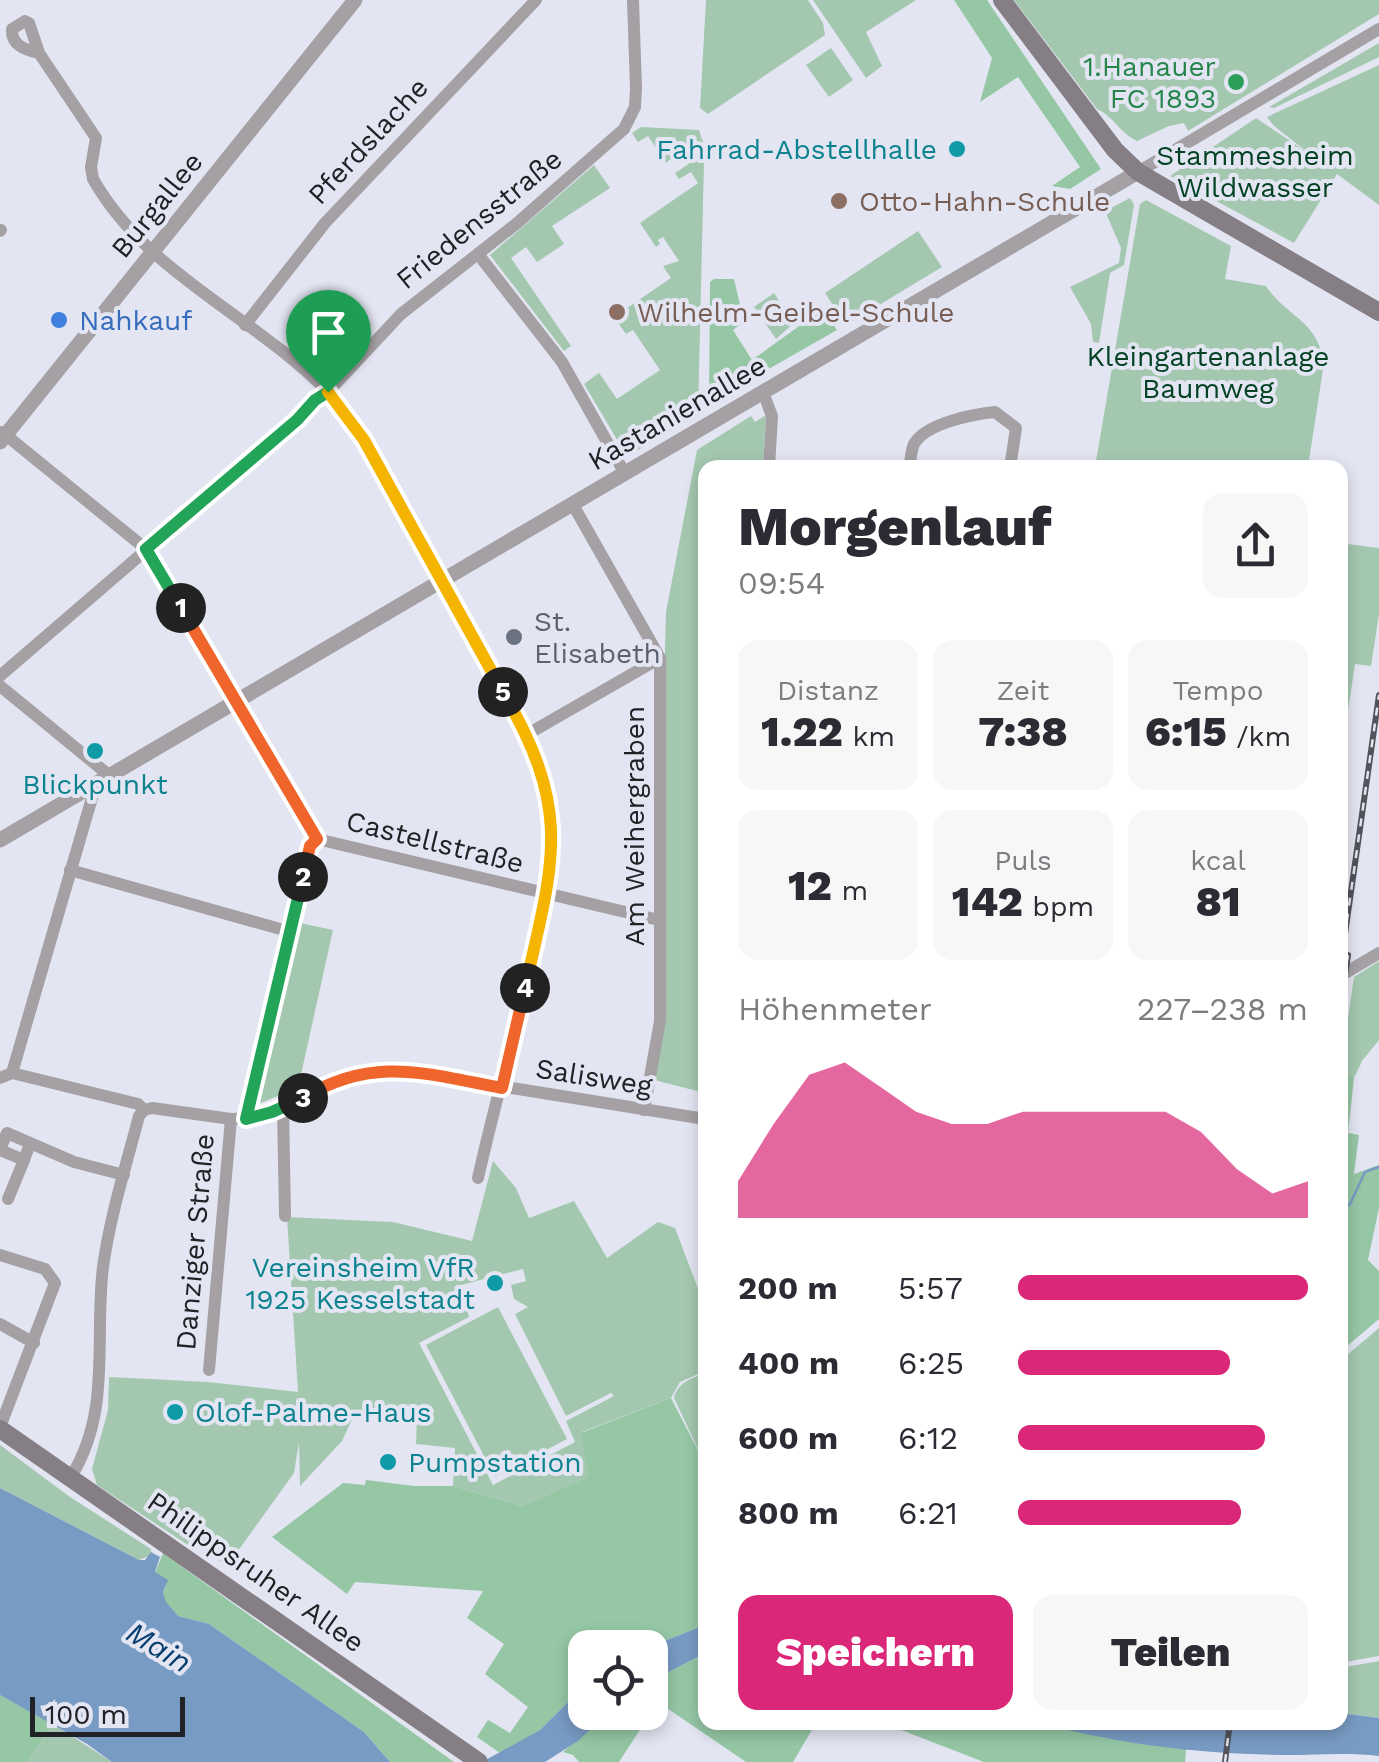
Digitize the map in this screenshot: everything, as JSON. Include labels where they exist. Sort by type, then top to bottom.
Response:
[{"type":"main road","points":[[1002,0],[1115,150],[1138,172],[1379,312]]},
{"type":"main road","name":"Philippsruher Allee","points":[[0,1428],[472,1758]]},
{"type":"street","name":"Burgallee","points":[[2,436],[354,0]]},
{"type":"street","name":"Pferdslache","points":[[246,324],[325,223],[536,0]]},
{"type":"street","name":"Friedensstraße","points":[[0,676],[328,392],[394,320],[608,146],[630,121],[636,88],[633,0]]},
{"type":"street","name":"Kastanienallee","points":[[0,840],[1379,29]]},
{"type":"street","points":[[39,53],[96,138],[91,168],[96,184],[134,237],[328,392],[364,440],[526,734],[543,775],[551,808],[552,853],[546,894],[478,1178]]},
{"type":"street","points":[[478,254],[562,362],[624,472]]},
{"type":"street","points":[[763,392],[772,416],[769,460]]},
{"type":"street","points":[[911,460],[913,447],[921,437],[958,418],[996,412],[1016,428],[1011,460]]},
{"type":"street","points":[[2,436],[146,549],[317,839],[310,846],[246,1119]]},
{"type":"street","name":"Am Weihergraben","points":[[572,504],[660,658],[660,1021],[644,1110]]},
{"type":"street","points":[[526,734],[660,658]]},
{"type":"street","points":[[0,686],[103,780],[70,870],[22,1036],[6,1075]]},
{"type":"street","name":"Castellstraße","points":[[317,839],[659,920]]},
{"type":"street","points":[[70,870],[291,932]]},
{"type":"street","points":[[1348,971],[1379,952]]},
{"type":"street","name":"Salisweg","points":[[6,1075],[138,1104],[144,1110],[246,1119],[283,1108],[336,1080],[383,1070],[414,1070],[698,1119]]},
{"type":"street","points":[[283,1108],[285,1216]]},
{"type":"street","points":[[71,1477],[85,1454],[95,1422],[103,1270],[139,1116],[144,1110]]},
{"type":"street","name":"Danziger Straße","points":[[208,1370],[231,1119]]},
{"type":"street","points":[[24,1160],[0,1149],[7,1133],[74,1162],[124,1175]]},
{"type":"street","points":[[8,1199],[30,1144]]},
{"type":"street","points":[[0,1255],[45,1269],[54,1278],[54,1294],[0,1428]]},
{"type":"street","points":[[0,1324],[34,1343]]},
{"type":"green space","points":[[706,0],[808,0],[823,23],[825,35],[708,114],[700,108]]},
{"type":"green space","points":[[813,0],[916,0],[866,32],[882,66],[866,78]]},
{"type":"green space","points":[[954,0],[987,0],[1101,169],[1070,189],[1052,186],[1080,167],[1018,77],[980,102],[992,58]]},
{"type":"green space","points":[[1014,0],[1379,0],[1379,14],[1188,131],[1184,123],[1137,141],[1097,109]]},
{"type":"green space","points":[[1379,43],[1379,57],[1269,107]]},
{"type":"green space","points":[[831,48],[853,80],[829,97],[806,65]]},
{"type":"green space","name":"Stammesheim Wildwasser","points":[[1379,65],[1379,205],[1337,174],[1294,243],[1170,176],[1256,118],[1311,155],[1267,117]]},
{"type":"green space","points":[[641,127],[699,130],[704,145],[696,151],[680,151],[666,163],[648,136],[638,142],[632,133]]},
{"type":"green space","points":[[693,161],[704,162],[698,414],[633,453],[625,453],[584,384],[599,373],[617,399],[660,370],[633,330],[626,334],[614,317],[671,278],[663,266],[679,261],[663,237],[656,247],[640,223],[698,183],[691,172],[679,179],[675,173]]},
{"type":"green space","points":[[594,165],[610,188],[552,226],[564,244],[537,262],[526,247],[511,258],[571,346],[564,351],[490,255]]},
{"type":"green space","points":[[1130,198],[1134,205],[1124,265],[1110,273],[1099,343],[1093,342],[1091,324],[1070,287],[1119,263],[1121,248],[1105,211]]},
{"type":"green space","name":"Kleingartenanlage Baumweg","points":[[1146,200],[1231,246],[1225,279],[1266,286],[1315,337],[1324,363],[1309,460],[1096,460],[1140,204]]},
{"type":"green space","points":[[918,231],[942,267],[846,325],[825,293]]},
{"type":"green space","points":[[734,279],[744,322],[733,330],[752,360],[823,309],[837,330],[709,403],[710,282]]},
{"type":"green space","points":[[774,293],[794,323],[776,339],[754,307]]},
{"type":"green space","points":[[766,415],[763,460],[698,460],[698,1091],[654,1080],[666,612],[697,450],[751,416],[755,422]]},
{"type":"green space","points":[[1348,544],[1379,548],[1379,614],[1371,666],[1355,664],[1348,710]]},
{"type":"green space","points":[[300,923],[333,930],[298,1088],[258,1104]]},
{"type":"green space","points":[[1379,961],[1379,1040],[1354,1078],[1348,1075],[1348,1018],[1354,977]]},
{"type":"green space","points":[[1348,1075],[1354,1078],[1348,1133]]},
{"type":"green space","points":[[1348,1133],[1359,1135],[1354,1174],[1379,1165],[1379,1208],[1368,1260],[1379,1271],[1379,1319],[1348,1345]]},
{"type":"green space","points":[[493,1161],[516,1188],[529,1218],[574,1201],[607,1258],[658,1222],[675,1228],[698,1289],[698,1374],[680,1382],[671,1398],[582,1432],[590,1477],[522,1506],[453,1486],[455,1448],[416,1444],[417,1417],[356,1411],[342,1441],[300,1486],[299,1442],[294,1473],[227,1566],[200,1547],[194,1549],[97,1485],[92,1469],[108,1410],[109,1377],[298,1392],[287,1217],[393,1222],[472,1241]],"holes":[[[523,1269],[526,1281],[511,1285],[514,1299],[528,1307],[515,1314],[566,1416],[611,1393],[614,1396],[566,1421],[575,1442],[493,1485],[419,1343],[469,1317],[461,1285]]]},
{"type":"green space","points":[[498,1307],[567,1439],[495,1477],[426,1345]]},
{"type":"green space","points":[[1379,1328],[1379,1656],[1348,1662],[1348,1354]]},
{"type":"green space","points":[[698,1376],[698,1449],[674,1398],[690,1379]]},
{"type":"green space","points":[[671,1398],[698,1450],[698,1628],[668,1640],[668,1630],[568,1630],[568,1702],[540,1730],[500,1753],[477,1737],[488,1720],[510,1733],[528,1707],[485,1674],[504,1644],[467,1618],[483,1591],[355,1582],[347,1594],[272,1537],[343,1483],[365,1485],[366,1480],[453,1486],[522,1506],[589,1477],[581,1433]]},
{"type":"green space","points":[[0,1445],[70,1497],[151,1549],[151,1555],[139,1560],[0,1488]]},
{"type":"green space","points":[[163,1553],[454,1762],[390,1762],[364,1732],[209,1624],[178,1616],[165,1602],[166,1586],[155,1573]]},
{"type":"green space","points":[[698,1657],[698,1729],[668,1709],[668,1673]]},
{"type":"green space","points":[[1379,1661],[1379,1718],[1348,1714],[1348,1667]]},
{"type":"green space","points":[[0,1695],[53,1724],[27,1762],[0,1762]]},
{"type":"green space","points":[[53,1724],[112,1762],[27,1762]]},
{"type":"green space","points":[[588,1730],[640,1730],[619,1762],[579,1762],[563,1752]]},
{"type":"green space","points":[[699,1730],[812,1730],[793,1762],[746,1762]]},
{"type":"green space","points":[[901,1730],[1071,1730],[1186,1749],[1185,1762],[984,1762]]},
{"type":"water","name":"Main","points":[[0,1488],[139,1560],[145,1560],[151,1552],[160,1557],[155,1572],[168,1580],[163,1592],[178,1616],[209,1624],[364,1732],[390,1762],[112,1762],[0,1695]]},
{"type":"water","points":[[698,1628],[698,1657],[668,1673],[668,1640]]},
{"type":"water","points":[[568,1702],[568,1730],[590,1730],[545,1762],[482,1762],[540,1730]]},
{"type":"water","points":[[1348,1714],[1379,1718],[1379,1756],[1193,1750],[1071,1730],[1348,1730]]},
{"type":"waterway","points":[[1348,1206],[1365,1172],[1379,1167]]},
{"type":"railway","points":[[1348,913],[1379,695]]},
{"type":"railway","points":[[1225,1762],[1229,1730]]},
{"type":"place","name":"1.Hanauer FC 1893","points":[[1236,82]]},
{"type":"place","name":"Fahrrad-Abstellhalle","points":[[957,149]]},
{"type":"place","name":"Otto-Hahn-Schule","points":[[839,201]]},
{"type":"place","name":"Wilhelm-Geibel-Schule","points":[[617,312]]},
{"type":"place","name":"Nahkauf","points":[[59,320]]},
{"type":"place","name":"St. Elisabeth","points":[[514,637]]},
{"type":"place","name":"Blickpunkt","points":[[95,751]]},
{"type":"place","name":"Vereinsheim VfR 1925 Kesselstadt","points":[[495,1283]]},
{"type":"place","name":"Olof-Palme-Haus","points":[[175,1412]]},
{"type":"place","name":"Pumpstation","points":[[388,1462]]},
{"type":"route","points":[[328,392],[364,440],[526,734],[551,808],[552,853],[502,1088],[414,1070],[372,1071],[336,1080],[283,1108],[246,1119],[310,846],[317,839],[146,549],[328,392]]}]
